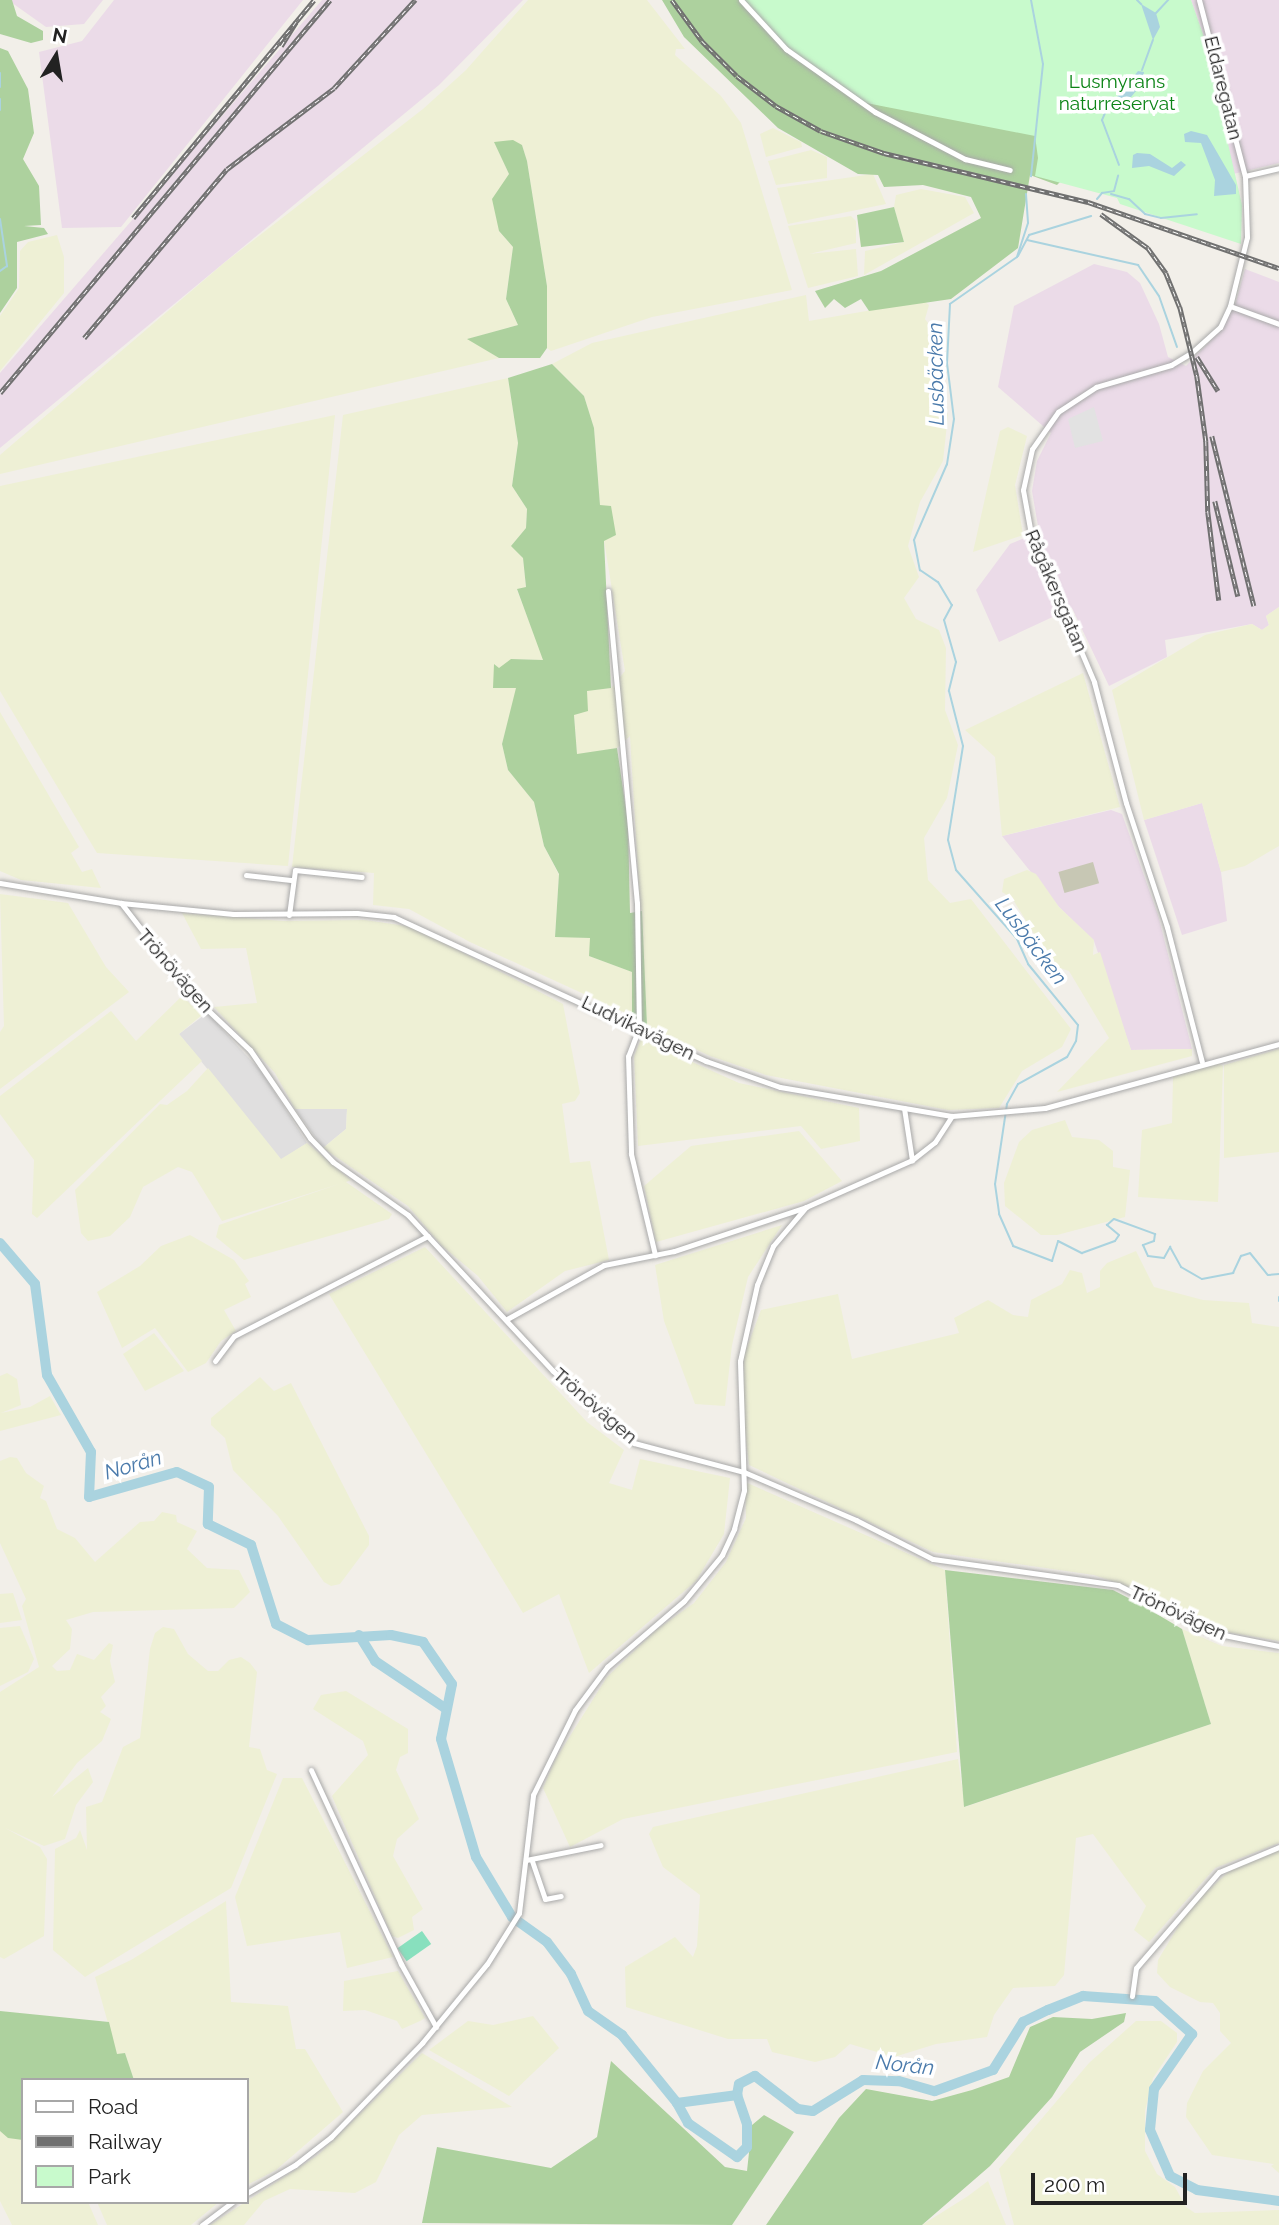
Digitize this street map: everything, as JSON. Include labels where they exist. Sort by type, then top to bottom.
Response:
[{"type":"street","points":[[741,0],[786,49],[875,112],[965,159],[1010,170]]},
{"type":"street","name":"Eldaregatan","points":[[1199,0],[1245,176]]},
{"type":"street","points":[[1245,176],[1279,168]]},
{"type":"street","name":"Rågåkersgatan","points":[[1202,1062],[1167,927],[1126,803],[1094,682],[1031,534],[1023,490],[1032,449],[1058,412],[1096,387],[1145,374],[1184,358],[1205,344],[1230,306],[1247,236],[1245,176]]},
{"type":"street","points":[[1230,306],[1279,324]]},
{"type":"street","points":[[608,591],[634,834],[639,1028],[628,1056],[631,1154],[655,1255]]},
{"type":"street","points":[[289,915],[293,871],[300,869],[362,877]]},
{"type":"street","points":[[246,875],[291,880]]},
{"type":"street","name":"Ludvikavägen","points":[[0,883],[121,903],[289,915],[357,913],[401,919],[706,1061],[780,1087],[952,1116],[1011,1114],[1079,1099],[1202,1062],[1279,1044]]},
{"type":"street","name":"Trönövägen","points":[[121,903],[192,995],[250,1051],[318,1146],[344,1171],[408,1214],[553,1371],[634,1443],[653,1452],[744,1472],[856,1520],[933,1559],[1118,1585],[1214,1633],[1279,1646]]},
{"type":"street","points":[[904,1108],[912,1160]]},
{"type":"street","points":[[507,1319],[604,1265],[655,1255],[806,1207],[912,1160],[935,1142],[952,1116]]},
{"type":"street","points":[[248,2192],[322,2145],[436,2027],[507,1935],[520,1908],[529,1861],[536,1787],[575,1710],[607,1667],[684,1601],[716,1563],[739,1517],[744,1472],[740,1361],[757,1285],[773,1246],[806,1207]]},
{"type":"street","points":[[215,1361],[234,1336],[428,1236]]},
{"type":"street","points":[[311,1770],[401,1964],[436,2027]]},
{"type":"street","points":[[529,1861],[601,1845]]},
{"type":"street","points":[[1132,1996],[1136,1968],[1219,1872],[1236,1861],[1279,1847]]},
{"type":"street","points":[[529,1861],[545,1899],[561,1896]]},
{"type":"street","points":[[202,2225],[230,2204]]},
{"type":"shaded area","points":[[8,0],[103,0],[84,24],[46,27]]},
{"type":"shaded area","points":[[114,0],[303,0],[121,227],[62,228],[39,52],[82,41]]},
{"type":"shaded area","points":[[322,0],[523,0],[439,85],[0,448],[0,373]]},
{"type":"shaded area","points":[[528,0],[647,0],[685,49],[676,49],[675,55],[721,96],[741,123],[792,290],[652,317],[551,351],[547,348],[547,286],[527,161],[522,145],[495,143],[509,174],[499,231],[513,247],[506,299],[518,325],[468,339],[499,358],[0,474],[0,455],[224,263],[423,109],[466,70]]},
{"type":"shaded area","points":[[1191,0],[1279,0],[1279,163],[1233,174],[1203,34]]},
{"type":"shaded area","points":[[773,128],[801,142],[802,147],[766,157],[760,134]]},
{"type":"shaded area","points":[[811,150],[827,157],[827,178],[776,185],[768,161]]},
{"type":"shaded area","points":[[873,174],[886,204],[788,224],[777,188]]},
{"type":"shaded area","points":[[921,189],[965,197],[974,213],[864,275],[865,251],[904,242],[894,207],[896,195]]},
{"type":"shaded area","points":[[851,216],[856,221],[856,243],[809,254],[856,249],[858,276],[808,288],[788,226]]},
{"type":"shaded area","points":[[57,235],[64,257],[64,293],[0,371],[0,316],[19,288],[20,251],[28,242]]},
{"type":"shaded area","points":[[1094,264],[1127,272],[1140,283],[1159,324],[1168,357],[1186,366],[1221,330],[1236,302],[1245,269],[1279,282],[1279,607],[1266,616],[1269,625],[1262,630],[1252,624],[1165,640],[1167,657],[1109,686],[1072,608],[999,642],[976,590],[1010,544],[1039,532],[1032,491],[1037,461],[1051,433],[998,387],[1014,306]]},
{"type":"shaded area","points":[[806,295],[809,321],[924,301],[929,305],[925,319],[934,331],[941,374],[936,387],[948,415],[943,461],[920,502],[908,546],[919,577],[904,598],[916,619],[939,630],[946,648],[945,710],[958,745],[947,798],[924,838],[928,880],[950,903],[971,899],[1071,1029],[1062,1047],[1022,1071],[999,1108],[948,1110],[766,1075],[710,1056],[647,1026],[630,736],[617,748],[577,755],[574,714],[586,690],[611,688],[625,671],[604,540],[616,535],[600,506],[594,428],[584,396],[552,364],[592,343]]},
{"type":"shaded area","points":[[508,378],[518,443],[512,486],[527,509],[526,528],[512,545],[523,558],[526,588],[517,590],[544,660],[511,659],[517,688],[502,744],[508,770],[534,802],[544,846],[559,875],[555,936],[591,938],[589,956],[632,972],[632,1016],[470,942],[409,909],[373,905],[374,873],[292,867],[343,415]]},
{"type":"shaded area","points":[[1094,407],[1103,441],[1075,448],[1068,419]]},
{"type":"shaded area","points":[[335,415],[288,866],[97,853],[0,691],[0,486]]},
{"type":"shaded area","points":[[1008,427],[1027,436],[1015,485],[1023,535],[973,552],[1000,431]]},
{"type":"shaded area","points":[[1279,607],[1279,846],[1245,866],[1221,872],[1202,803],[1144,820],[1112,690],[1205,635],[1252,624],[1262,630],[1269,625],[1266,616]]},
{"type":"shaded area","points":[[1083,673],[1120,807],[1002,836],[995,757],[965,730]]},
{"type":"shaded area","points":[[0,712],[79,847],[71,853],[82,872],[92,869],[101,888],[21,880],[0,871]]},
{"type":"shaded area","points":[[1202,803],[1221,872],[1227,921],[1182,935],[1144,820]]},
{"type":"shaded area","points":[[1111,810],[1122,814],[1158,915],[1192,1049],[1131,1050],[1094,941],[1059,907],[1002,836]]},
{"type":"shaded area","points":[[1093,862],[1099,883],[1064,893],[1058,872]]},
{"type":"shaded area","points":[[1027,870],[1036,874],[1059,907],[1094,940],[1093,955],[1100,952],[1131,1050],[1192,1049],[1192,1056],[1057,1092],[1109,1038],[1069,971],[1054,966],[1012,898],[1002,892],[1004,879]]},
{"type":"shaded area","points":[[0,894],[68,903],[106,967],[129,992],[0,1089],[0,1032],[4,1026]]},
{"type":"shaded area","points":[[182,913],[284,921],[365,920],[413,927],[563,1004],[580,1093],[575,1101],[562,1104],[570,1163],[590,1161],[609,1260],[565,1271],[507,1312],[478,1276],[441,1245],[408,1206],[323,1148],[346,1129],[347,1109],[295,1109],[275,1073],[214,1007],[257,1003],[246,948],[201,949]]},
{"type":"shaded area","points":[[182,996],[202,1015],[179,1034],[202,1061],[37,1218],[32,1214],[34,1160],[0,1114],[0,1096],[111,1011],[136,1041]]},
{"type":"shaded area","points":[[207,1013],[261,1071],[307,1143],[281,1160],[179,1034]]},
{"type":"shaded area","points":[[641,1039],[739,1083],[859,1108],[860,1141],[821,1149],[801,1126],[638,1146],[634,1056]]},
{"type":"shaded area","points":[[1279,1049],[1279,1152],[1224,1158],[1224,1065]]},
{"type":"shaded area","points":[[1217,1062],[1223,1066],[1218,1202],[1138,1197],[1142,1130],[1172,1123],[1173,1077]]},
{"type":"shaded area","points":[[208,1068],[281,1159],[307,1143],[351,1180],[346,1182],[392,1214],[389,1219],[244,1260],[216,1237],[219,1225],[339,1184],[222,1221],[192,1172],[178,1167],[143,1187],[130,1217],[110,1236],[88,1241],[81,1233],[75,1190],[160,1104],[167,1105],[187,1091]]},
{"type":"shaded area","points":[[295,1109],[347,1109],[346,1129],[323,1148]]},
{"type":"shaded area","points":[[1065,1120],[1072,1137],[1099,1140],[1113,1151],[1113,1167],[1130,1170],[1125,1217],[1057,1235],[1041,1235],[1005,1206],[1004,1183],[1019,1142],[1032,1130]]},
{"type":"shaded area","points":[[799,1131],[842,1181],[804,1201],[656,1242],[644,1186],[691,1146]]},
{"type":"shaded area","points":[[782,1225],[748,1277],[732,1345],[725,1406],[695,1404],[664,1321],[655,1265]]},
{"type":"shaded area","points":[[190,1235],[234,1260],[249,1281],[245,1284],[251,1297],[224,1310],[236,1331],[221,1341],[206,1363],[188,1372],[155,1328],[122,1348],[97,1292],[140,1266],[161,1246]]},
{"type":"shaded area","points":[[425,1247],[587,1422],[624,1450],[609,1483],[632,1490],[640,1459],[730,1478],[724,1534],[696,1581],[589,1673],[559,1594],[523,1613],[329,1294]]},
{"type":"shaded area","points":[[1136,1251],[1154,1287],[1203,1300],[1249,1303],[1252,1323],[1279,1327],[1279,1641],[1226,1632],[1196,1619],[1167,1600],[1094,1575],[933,1552],[749,1465],[743,1415],[744,1355],[761,1310],[838,1294],[852,1359],[959,1333],[954,1318],[988,1300],[1013,1315],[1028,1317],[1031,1300],[1062,1284],[1070,1270],[1082,1273],[1087,1293],[1100,1287],[1100,1271],[1107,1263]]},
{"type":"shaded area","points":[[154,1333],[184,1371],[145,1391],[123,1354]]},
{"type":"shaded area","points":[[7,1373],[17,1379],[21,1405],[1,1413],[30,1407],[50,1396],[61,1415],[0,1431],[0,1376]]},
{"type":"shaded area","points":[[260,1377],[274,1391],[291,1383],[369,1536],[369,1545],[340,1584],[331,1586],[324,1582],[278,1516],[233,1470],[225,1438],[211,1425],[211,1418]]},
{"type":"shaded area","points":[[10,1457],[17,1458],[26,1473],[44,1486],[40,1498],[46,1501],[57,1529],[75,1538],[95,1562],[140,1522],[154,1521],[162,1512],[176,1515],[177,1522],[197,1531],[187,1549],[207,1568],[239,1570],[250,1592],[234,1608],[93,1612],[66,1620],[72,1629],[70,1649],[52,1666],[57,1671],[70,1670],[77,1654],[94,1660],[109,1643],[113,1645],[110,1661],[115,1682],[101,1697],[106,1706],[100,1712],[111,1719],[102,1741],[77,1763],[52,1797],[88,1768],[93,1782],[76,1805],[65,1839],[44,1846],[5,1828],[40,1847],[47,1859],[44,1936],[4,1959],[0,1957],[0,1692],[39,1667],[22,1606],[26,1599],[0,1543],[0,1461]]},
{"type":"shaded area","points":[[745,1482],[945,1570],[957,1752],[623,1819],[570,1847],[543,1788],[555,1760],[607,1677],[656,1630],[694,1603],[726,1562],[746,1518]]},
{"type":"shaded area","points":[[13,1593],[22,1620],[0,1623],[0,1594]]},
{"type":"shaded area","points":[[20,1626],[34,1659],[28,1672],[0,1686],[0,1628]]},
{"type":"shaded area","points":[[163,1627],[174,1629],[188,1654],[208,1671],[218,1671],[229,1660],[241,1657],[257,1672],[249,1747],[260,1749],[267,1770],[277,1774],[231,1888],[85,1977],[53,1950],[55,1849],[76,1838],[80,1830],[87,1850],[86,1807],[102,1802],[123,1747],[140,1738],[150,1649],[155,1633]]},
{"type":"shaded area","points":[[1182,1629],[1222,1646],[1279,1653],[1279,1843],[1215,1868],[1149,1942],[1134,1930],[1146,1906],[1093,1834],[1076,1838],[1064,1975],[1055,1986],[1013,1988],[994,2015],[987,2037],[936,2044],[894,2057],[850,2044],[835,2057],[815,2062],[772,2052],[767,2039],[728,2039],[626,2007],[625,1967],[675,1937],[693,1957],[697,1946],[700,1895],[663,1867],[649,1834],[653,1827],[958,1759],[965,1807],[1211,1724]]},
{"type":"shaded area","points":[[346,1691],[408,1729],[408,1753],[400,1757],[396,1770],[419,1819],[397,1839],[393,1856],[423,1909],[412,1917],[414,1930],[398,1938],[392,1936],[332,1796],[368,1755],[363,1741],[313,1709],[321,1695]]},
{"type":"shaded area","points":[[283,1778],[302,1778],[393,1957],[347,1968],[340,1932],[247,1946],[235,1897]]},
{"type":"shaded area","points":[[1279,1849],[1279,2173],[1271,2166],[1274,2164],[1212,2155],[1186,2117],[1187,2103],[1203,2071],[1231,2043],[1220,2031],[1220,2013],[1213,2003],[1200,2002],[1170,1987],[1157,1973],[1158,1960],[1190,1907],[1239,1862]]},
{"type":"shaded area","points":[[226,1901],[231,2002],[288,2006],[296,2049],[305,2049],[343,2112],[276,2170],[248,2184],[248,2078],[133,2078],[125,2053],[117,2055],[95,1977],[131,1960]]},
{"type":"shaded area","points":[[398,1971],[425,2018],[402,2029],[397,2021],[365,2010],[343,2011],[344,1981]]},
{"type":"shaded area","points":[[533,2016],[559,2048],[509,2096],[429,2050],[468,2021],[493,2025]]},
{"type":"shaded area","points":[[1136,2021],[1161,2021],[1177,2033],[1177,2042],[1153,2078],[1145,2111],[1145,2151],[1157,2174],[1175,2187],[1186,2207],[1195,2213],[1279,2210],[1279,2225],[1014,2225],[999,2169],[1089,2063]]},
{"type":"shaded area","points":[[422,2053],[512,2107],[422,2115],[399,2135],[376,2182],[355,2193],[290,2189],[264,2201],[244,2225],[210,2225],[242,2204],[248,2204],[248,2200],[318,2155]]},
{"type":"shaded area","points":[[0,2131],[21,2139],[21,2204],[89,2204],[98,2225],[12,2225],[0,2201]]},
{"type":"shaded area","points":[[988,2181],[1006,2225],[922,2225],[968,2196]]},
{"type":"shaded area","points":[[98,2204],[217,2204],[191,2225],[107,2225]]},
{"type":"green space","points":[[0,0],[12,0],[17,16],[43,31],[43,40],[31,43],[0,34]]},
{"type":"green space","points":[[662,0],[999,0],[1061,181],[1057,185],[1030,175],[1018,248],[951,299],[869,311],[861,299],[845,308],[834,299],[825,308],[815,291],[881,271],[981,218],[971,197],[923,185],[884,187],[878,175],[858,174],[778,128],[684,37]]},
{"type":"green space","name":"Lusmyrans naturreservat","points":[[739,0],[1191,0],[1203,34],[1242,205],[1241,244],[1120,204],[1117,198],[1035,176],[1038,158],[1035,136],[861,102],[789,54]]},
{"type":"green space","points":[[0,48],[8,51],[28,89],[34,133],[23,159],[39,186],[41,225],[24,226],[44,228],[48,234],[17,242],[17,288],[0,313]]},
{"type":"green space","points":[[513,140],[522,145],[527,161],[547,286],[547,348],[540,358],[499,358],[467,339],[518,325],[506,299],[513,247],[499,231],[492,199],[509,174],[494,142]]},
{"type":"green space","points":[[894,207],[904,242],[861,247],[857,215]]},
{"type":"green space","points":[[552,364],[584,396],[594,428],[600,505],[611,506],[616,535],[604,541],[611,688],[587,691],[588,711],[574,715],[577,754],[617,748],[628,823],[630,913],[642,911],[647,1026],[632,1016],[632,972],[589,956],[590,938],[555,937],[559,874],[544,846],[534,802],[508,770],[502,744],[516,688],[493,688],[494,664],[499,668],[511,659],[543,660],[517,589],[526,587],[523,558],[511,546],[526,528],[527,509],[512,486],[518,443],[508,378]]},
{"type":"green space","points":[[945,1570],[1113,1590],[1140,1604],[1182,1629],[1211,1724],[964,1807]]},
{"type":"green space","points":[[422,1931],[431,1944],[407,1961],[397,1948]]},
{"type":"green space","points":[[0,2011],[109,2022],[117,2054],[125,2053],[133,2078],[21,2078],[21,2140],[8,2138],[0,2131]]},
{"type":"green space","points":[[1126,2013],[1124,2022],[1080,2052],[1052,2097],[990,2166],[922,2225],[766,2225],[839,2118],[866,2089],[932,2101],[972,2090],[1009,2077],[1030,2027],[1053,2017],[1092,2019]]},
{"type":"green space","points":[[611,2061],[725,2167],[747,2171],[752,2125],[764,2115],[794,2132],[732,2225],[422,2223],[437,2147],[551,2168],[597,2137]]},
{"type":"water","points":[[1141,4],[1156,13],[1160,27],[1153,40]]},
{"type":"water","points":[[1138,71],[1144,72],[1142,84],[1131,97],[1113,102]]},
{"type":"water","points":[[1191,131],[1207,135],[1236,185],[1236,194],[1214,196],[1215,180],[1201,143],[1185,142],[1184,134]]},
{"type":"water","points":[[1150,154],[1172,168],[1181,161],[1186,165],[1174,176],[1149,166],[1132,168],[1133,155]]},
{"type":"waterway","name":"Lusbäcken","points":[[1031,0],[1043,64],[1031,176]]},
{"type":"waterway","points":[[1137,0],[1141,4]]},
{"type":"waterway","points":[[1156,13],[1168,0]]},
{"type":"waterway","points":[[1142,70],[1153,40]]},
{"type":"waterway","name":"Lusbäcken","points":[[0,73],[0,87]]},
{"type":"waterway","name":"Lusbäcken","points":[[0,99],[0,110]]},
{"type":"waterway","points":[[1105,113],[1102,120],[1119,165]]},
{"type":"waterway","points":[[1097,199],[1102,193],[1114,191],[1118,176]]},
{"type":"waterway","name":"Lusbäcken","points":[[1026,194],[1028,223],[1017,257],[950,304],[947,363],[954,419],[947,464],[914,540],[920,570],[938,582],[952,605],[944,620],[956,662],[949,691],[963,746],[948,840],[956,870],[1017,939],[1028,964],[1078,1025],[1076,1041],[1067,1057],[1018,1084],[1007,1104],[995,1184],[999,1214],[1013,1246],[1052,1261],[1058,1241],[1082,1253],[1115,1241],[1119,1235],[1107,1225],[1114,1219],[1155,1234],[1154,1241],[1143,1245],[1148,1256],[1164,1258],[1170,1247],[1181,1267],[1202,1279],[1233,1273],[1241,1256],[1250,1253],[1268,1275],[1279,1274]]},
{"type":"waterway","points":[[1111,194],[1129,199],[1145,214],[1161,218],[1197,214]]},
{"type":"waterway","points":[[1018,256],[1029,235],[1091,216]]},
{"type":"waterway","name":"Lusbäcken","points":[[0,219],[7,266],[0,271]]},
{"type":"waterway","points":[[1027,240],[1138,265],[1159,296],[1177,347]]},
{"type":"waterway","name":"Norån","points":[[0,1243],[35,1284],[47,1375],[91,1452],[89,1497],[177,1472],[209,1487],[208,1524],[251,1545],[276,1624],[308,1640],[391,1635],[423,1642],[452,1684],[441,1739],[476,1857],[512,1917],[547,1942],[571,1974],[588,2011],[622,2035],[677,2103],[737,2095],[739,2084],[755,2076],[798,2109],[813,2111],[863,2080],[899,2081],[935,2091],[993,2070],[1023,2022],[1048,2010],[1083,1996],[1155,2001],[1192,2034],[1154,2089],[1150,2130],[1170,2176],[1197,2190],[1279,2201]]},
{"type":"waterway","name":"Norån","points":[[359,1635],[375,1661],[445,1708]]},
{"type":"waterway","points":[[677,2103],[688,2123],[737,2157],[747,2147],[747,2124],[737,2095]]},
{"type":"railway","points":[[133,218],[314,0]]},
{"type":"railway","points":[[0,393],[330,0]]},
{"type":"railway","points":[[84,338],[227,169],[334,88],[415,0]]},
{"type":"railway","points":[[672,0],[702,41],[737,76],[776,106],[821,131],[884,153],[1088,202],[1279,268]]},
{"type":"railway","points":[[281,46],[296,22]]},
{"type":"railway","points":[[1101,214],[1148,248],[1166,273],[1180,307],[1197,376],[1206,441],[1208,512],[1219,600]]},
{"type":"railway","points":[[1197,357],[1218,391]]},
{"type":"railway","points":[[1212,436],[1254,606]]},
{"type":"railway","points":[[1215,501],[1238,596]]}]
